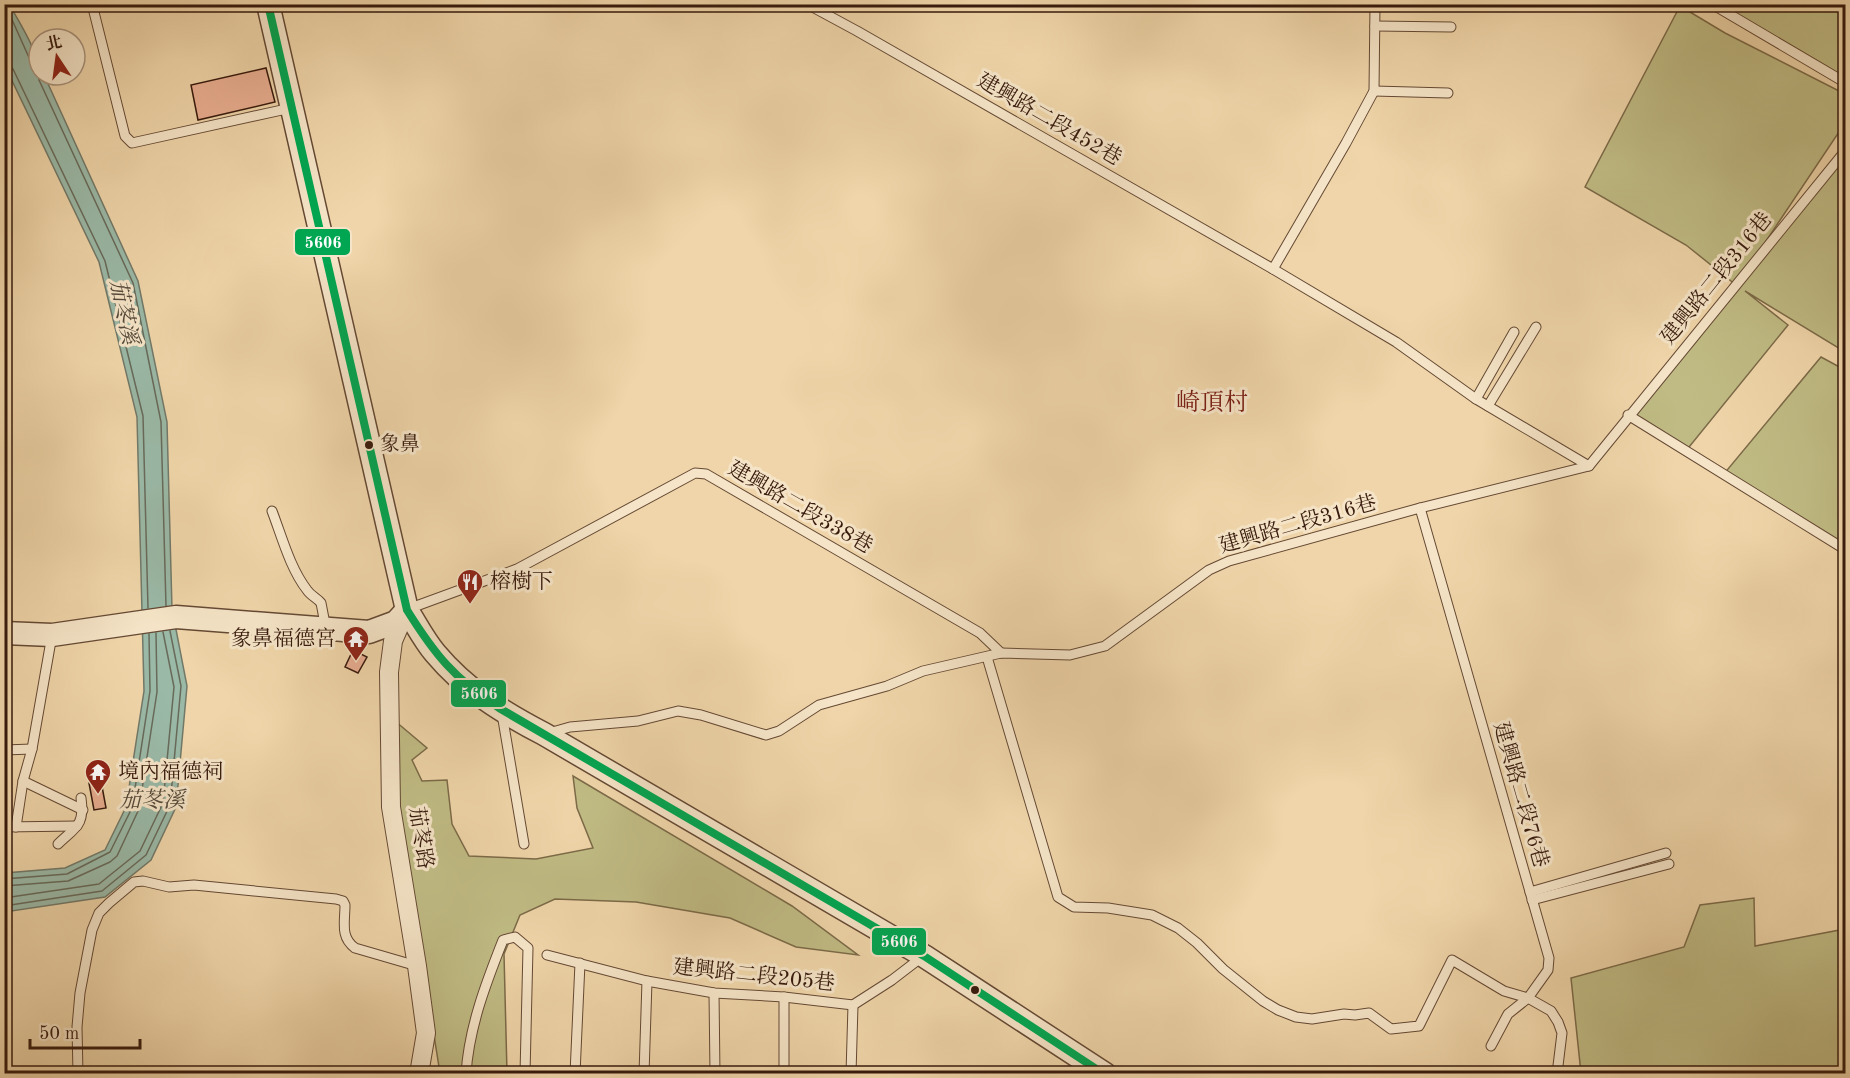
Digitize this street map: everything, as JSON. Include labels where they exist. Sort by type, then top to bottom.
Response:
[{"type":"street","points":[[268,4],[407,610],[434,652],[466,685],[501,712],[544,734],[924,956],[1105,1074]]},
{"type":"street","points":[[4,633],[52,635],[176,617],[369,632],[396,622],[407,610]]},
{"type":"street","name":"茄苳路","points":[[407,610],[393,641],[388,672],[391,807],[426,1033],[419,1074]]},
{"type":"lane","points":[[92,4],[125,136],[132,143],[291,108]]},
{"type":"lane","name":"建興路二段452巷","points":[[807,4],[1273,269],[1396,342],[1476,399],[1588,466]]},
{"type":"lane","points":[[1273,269],[1374,91],[1375,4]]},
{"type":"lane","points":[[1712,4],[1845,83]]},
{"type":"lane","points":[[1375,26],[1451,27]]},
{"type":"lane","points":[[1374,91],[1448,93]]},
{"type":"lane","name":"建興路二段316巷","points":[[544,734],[570,727],[638,721],[678,711],[701,714],[766,735],[779,731],[819,705],[887,686],[922,670],[1001,653],[1070,655],[1105,646],[1209,570],[1229,561],[1420,508],[1588,466],[1845,150]]},
{"type":"lane","points":[[1488,406],[1536,327]]},
{"type":"lane","points":[[1476,399],[1514,332]]},
{"type":"lane","points":[[1629,415],[1845,550]]},
{"type":"lane","name":"建興路二段338巷","points":[[407,610],[517,569],[695,474],[706,474],[980,633],[1001,653]]},
{"type":"lane","name":"建興路二段76巷","points":[[1420,508],[1549,958],[1548,970],[1528,998],[1508,1014],[1491,1046]]},
{"type":"lane","points":[[272,511],[292,564],[303,585],[321,603],[326,629]]},
{"type":"lane","points":[[16,827],[52,635]]},
{"type":"lane","points":[[987,657],[1058,897],[1074,907],[1108,908],[1152,915],[1178,928],[1263,1001],[1296,1017],[1312,1019],[1369,1013],[1391,1029],[1419,1026],[1452,960],[1504,991],[1528,998],[1551,1011],[1562,1034],[1557,1074]]},
{"type":"lane","points":[[501,712],[524,844]]},
{"type":"lane","points":[[4,750],[32,749]]},
{"type":"lane","points":[[23,781],[83,810]]},
{"type":"lane","points":[[58,844],[82,818],[81,798]]},
{"type":"lane","points":[[4,827],[77,826]]},
{"type":"lane","points":[[1531,896],[1666,853]]},
{"type":"lane","points":[[1531,896],[1669,864]]},
{"type":"lane","points":[[78,1074],[77,1027],[80,993],[92,930],[99,914],[134,882],[143,881],[170,887],[194,885],[336,899],[345,905],[344,935],[349,944],[355,948],[417,966]]},
{"type":"lane","points":[[466,1074],[468,1049],[485,986],[503,940],[515,937],[528,948],[525,1074]]},
{"type":"lane","name":"建興路二段205巷","points":[[547,955],[647,981],[714,993],[853,1005],[924,956]]},
{"type":"lane","points":[[575,1074],[580,963]]},
{"type":"lane","points":[[644,1074],[647,981]]},
{"type":"lane","points":[[714,993],[715,1074]]},
{"type":"lane","points":[[784,998],[784,1074]]},
{"type":"lane","name":"建興路二段205巷","points":[[851,1074],[853,1005]]},
{"type":"shaded area","points":[[1710,5],[1845,5],[1845,81]]},
{"type":"shaded area","points":[[1680,6],[1725,33],[1845,94],[1845,123],[1742,277],[1845,151],[1845,352],[1745,291],[1788,325],[1685,452],[1628,415],[1736,285],[1686,245],[1585,187]]},
{"type":"shaded area","points":[[1821,357],[1845,370],[1845,554],[1723,475]]},
{"type":"shaded area","points":[[382,710],[427,748],[412,760],[422,781],[447,780],[452,824],[469,856],[536,859],[593,848],[577,808],[573,776],[792,906],[858,955],[796,947],[730,918],[636,902],[555,899],[520,915],[504,954],[507,1073],[440,1073]]},
{"type":"shaded area","points":[[1754,898],[1755,946],[1845,929],[1845,1073],[1581,1073],[1571,978],[1684,947],[1700,905]]},
{"type":"water","name":"茄苳溪","points":[[5,5],[10,5],[27,36],[27,87],[49,87],[138,281],[167,422],[172,609],[187,686],[176,807],[151,860],[105,897],[5,912],[5,873],[65,868],[105,850],[126,807],[144,691],[137,417],[99,262],[5,66]]},
{"type":"building","points":[[266,68],[275,102],[198,120],[191,85]]},
{"type":"building","name":"象鼻福德宮","points":[[353,650],[367,657],[358,673],[345,667]]},
{"type":"building","name":"境內福德祠","points":[[101,781],[106,808],[94,810],[89,783]]},
{"type":"transit line","name":"5606","points":[[268,4],[407,610],[437,653],[457,676],[499,708],[924,956],[1104,1074]]},
{"type":"place","name":"象鼻","points":[[369,445]]},
{"type":"place","name":"榕樹下","points":[[470,605]]},
{"type":"place","name":"象鼻福德宮","points":[[356,662]]},
{"type":"place","name":"境內福德祠","points":[[98,795]]},
{"type":"district","name":"崎頂村","points":[[1212,404]]}]
